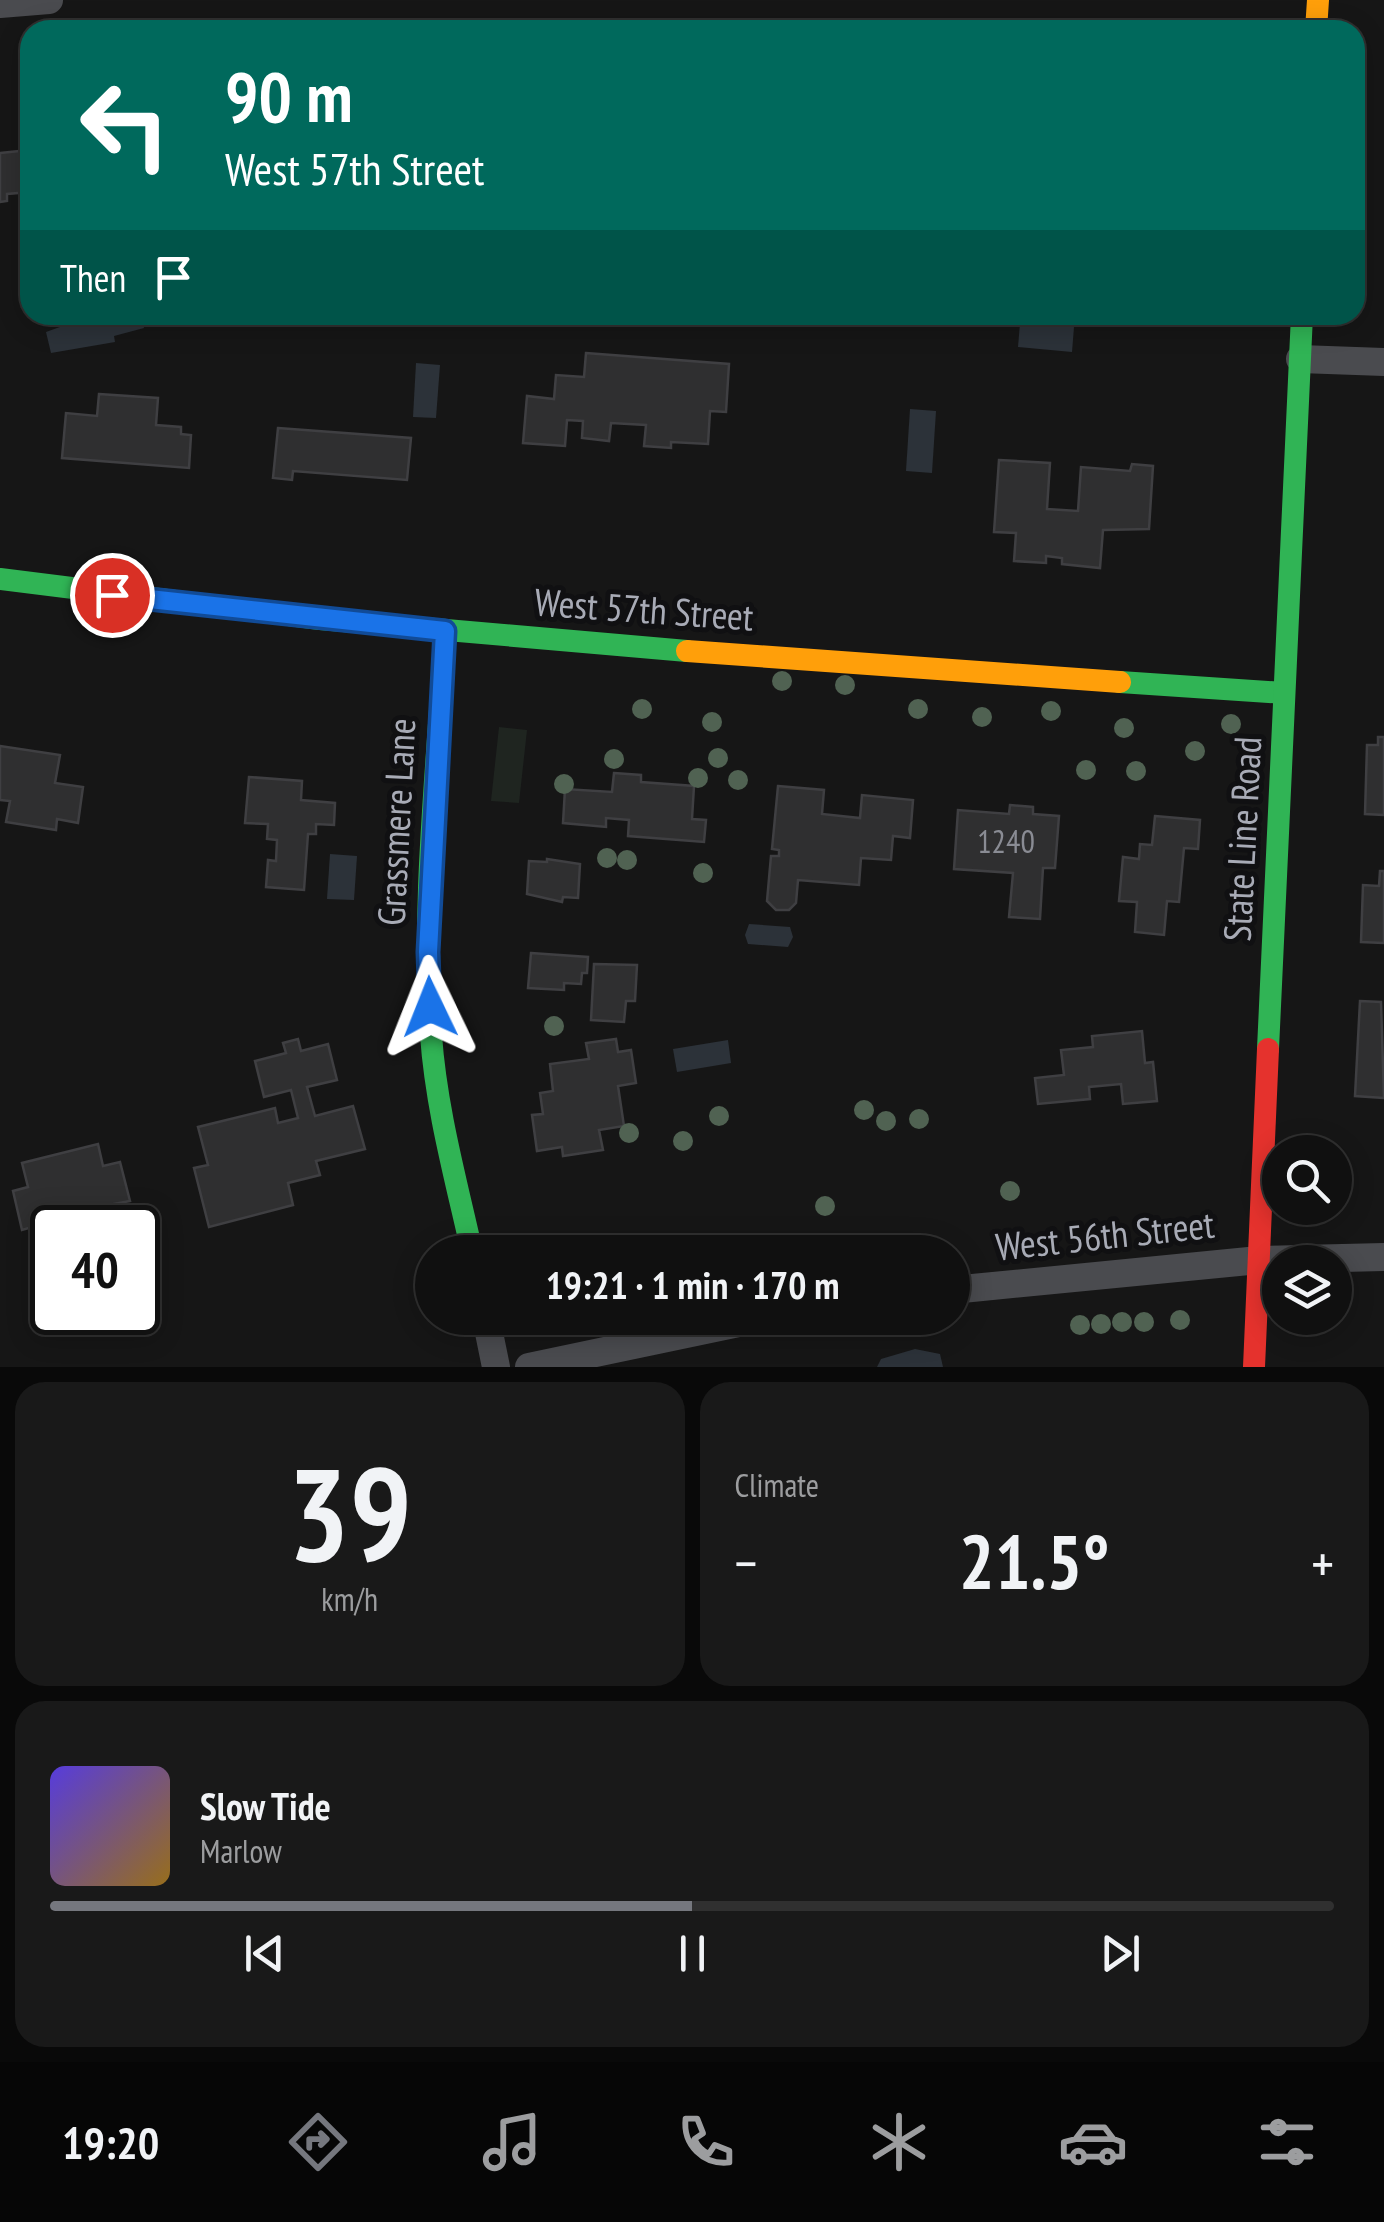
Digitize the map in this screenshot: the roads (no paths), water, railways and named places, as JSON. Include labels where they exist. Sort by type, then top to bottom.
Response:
[{"type":"street","points":[[0,4],[49,0]]},
{"type":"street","name":"State Line Road","points":[[1254,1367],[1302,325]]},
{"type":"street","points":[[1300,359],[1384,362]]},
{"type":"street","name":"West 57th Street","points":[[0,578],[148,600],[445,631],[1284,692]]},
{"type":"street","name":"Grassmere Lane","points":[[445,631],[428,952],[431,1035],[436,1084],[468,1235]]},
{"type":"street","name":"West 56th Street","points":[[970,1288],[1259,1260],[1384,1258]]},
{"type":"street","points":[[489,1335],[496,1367]]},
{"type":"street","points":[[529,1367],[681,1335]]}]
